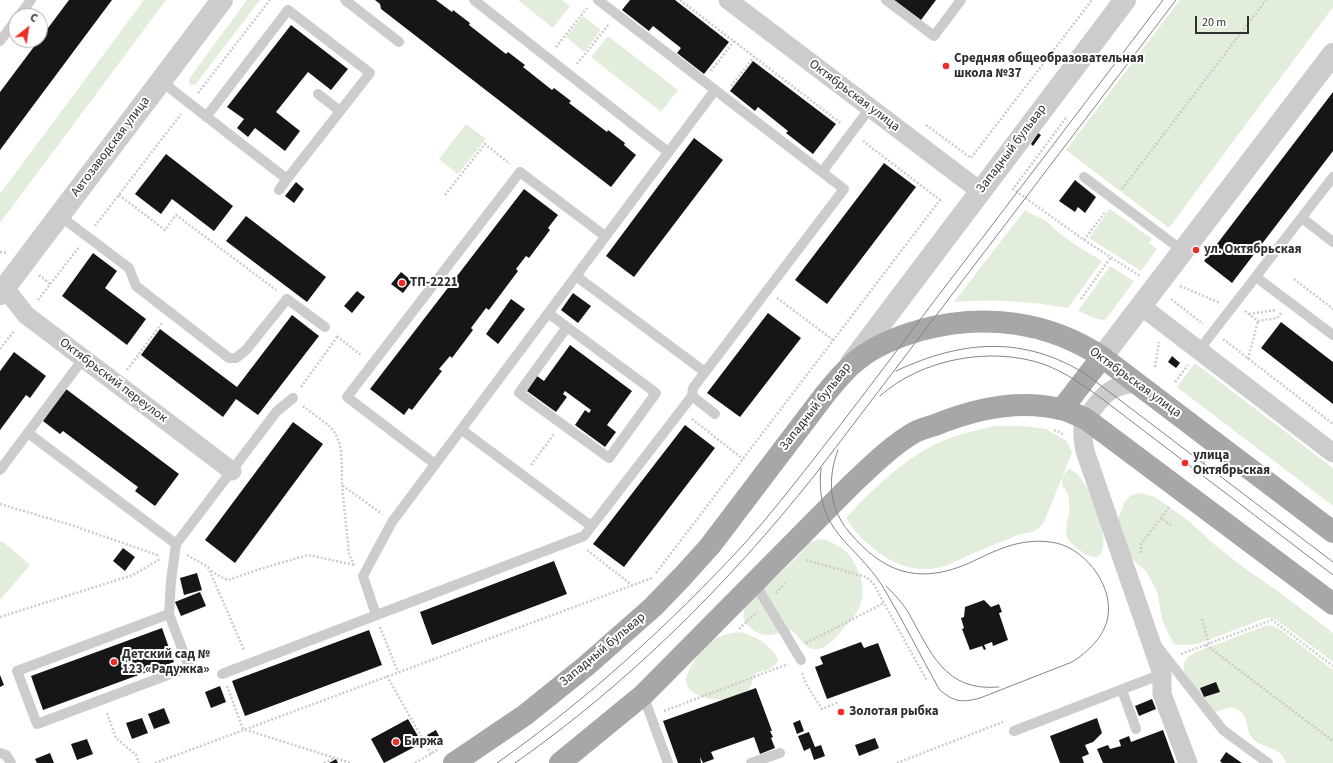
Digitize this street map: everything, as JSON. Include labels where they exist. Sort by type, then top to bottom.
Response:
[{"type":"main road","name":"Октябрьская улица","points":[[845,371],[860,358],[874,349],[910,333],[950,324],[976,321],[997,321],[1023,324],[1047,330],[1072,340],[1102,357],[1333,532]]},
{"type":"main road","points":[[1062,409],[1102,357]]},
{"type":"main road","name":"Западный бульвар","points":[[449,755],[531,710],[586,666],[658,602],[682,578],[710,546],[826,393],[845,371]]},
{"type":"main road","points":[[560,763],[643,695],[851,485],[882,457],[915,432],[957,416],[1018,405],[1062,409],[1086,419],[1333,604]]},
{"type":"street","name":"Автозаводская улица","points":[[2,289],[60,216],[222,0]]},
{"type":"street","name":"Октябрьская улица","points":[[728,0],[980,191]]},
{"type":"street","name":"Западный бульвар","points":[[845,371],[1125,0]]},
{"type":"street","points":[[1102,357],[1333,54]]},
{"type":"street","name":"Октябрьский переулок","points":[[2,289],[26,315],[232,471]]},
{"type":"street","points":[[1141,306],[1333,452]]},
{"type":"street","points":[[1137,383],[1123,384],[1108,391],[1101,398],[1086,419],[1083,430],[1085,448],[1149,635],[1165,667],[1162,694],[1188,763]]},
{"type":"street","points":[[1077,389],[1086,419]]},
{"type":"lane","points":[[345,0],[399,42]]},
{"type":"lane","points":[[474,0],[668,152]]},
{"type":"lane","points":[[886,0],[934,36],[961,0]]},
{"type":"lane","points":[[222,674],[584,536],[692,396],[693,388],[844,189],[703,81],[602,1]]},
{"type":"lane","points":[[206,117],[288,10],[370,73],[279,190]]},
{"type":"lane","points":[[0,41],[8,30]]},
{"type":"lane","points":[[161,81],[287,179]]},
{"type":"lane","points":[[376,616],[364,576],[392,522],[668,152],[719,93]]},
{"type":"lane","points":[[318,94],[340,111]]},
{"type":"lane","points":[[822,172],[870,108]]},
{"type":"lane","points":[[435,464],[347,397],[520,172],[605,236]]},
{"type":"lane","points":[[1084,177],[1183,251]]},
{"type":"lane","points":[[1199,350],[1333,177]]},
{"type":"lane","points":[[60,216],[129,268],[136,286],[229,358],[236,358],[246,350],[287,299],[325,327]]},
{"type":"lane","points":[[1302,218],[1333,242]]},
{"type":"lane","points":[[576,276],[705,372]]},
{"type":"lane","points":[[1256,277],[1333,335]]},
{"type":"lane","points":[[548,313],[567,327],[656,393],[609,458],[519,393],[567,327]]},
{"type":"lane","points":[[0,470],[83,359]]},
{"type":"lane","points":[[692,396],[715,414]]},
{"type":"lane","points":[[169,614],[17,671],[37,724],[189,668],[169,614],[171,581],[176,546],[277,411],[293,398]]},
{"type":"lane","points":[[462,430],[591,526]]},
{"type":"lane","points":[[28,433],[176,546]]},
{"type":"lane","points":[[754,582],[795,649],[799,660]]},
{"type":"lane","points":[[1014,732],[1122,690],[1165,667],[1222,730],[1268,763]]},
{"type":"lane","points":[[1122,690],[1136,729]]},
{"type":"lane","points":[[643,695],[668,763]]},
{"type":"lane","points":[[0,753],[6,755],[11,763]]},
{"type":"lane","points":[[751,763],[780,753]]},
{"type":"path","points":[[0,349],[270,0]]},
{"type":"path","points":[[647,584],[940,200],[680,0]]},
{"type":"path","points":[[971,158],[1092,0]]},
{"type":"path","points":[[1084,240],[1266,0]]},
{"type":"path","points":[[548,58],[589,6]]},
{"type":"path","points":[[569,74],[617,14]]},
{"type":"path","points":[[703,81],[734,41]]},
{"type":"path","points":[[719,93],[754,57]]},
{"type":"path","points":[[1066,118],[1013,189],[1084,240],[1144,278]]},
{"type":"path","points":[[445,195],[485,144],[520,172]]},
{"type":"path","points":[[119,195],[165,230],[176,215],[287,299]]},
{"type":"path","points":[[1081,299],[1111,258]]},
{"type":"path","points":[[1294,279],[1333,309]]},
{"type":"path","points":[[1174,283],[1234,306],[1258,321],[1277,318],[1284,309],[1249,314]]},
{"type":"path","points":[[767,291],[833,340]]},
{"type":"path","points":[[1165,295],[1333,424]]},
{"type":"path","points":[[116,384],[170,313]]},
{"type":"path","points":[[1248,359],[1258,321]]},
{"type":"path","points":[[325,327],[373,364]]},
{"type":"path","points":[[337,337],[293,398],[331,428],[338,438],[349,554],[354,565],[364,576]]},
{"type":"path","points":[[680,411],[743,459]]},
{"type":"path","points":[[524,475],[562,423]]},
{"type":"path","points":[[1052,429],[1065,435],[1085,448]]},
{"type":"path","points":[[1193,477],[1208,457]]},
{"type":"path","points":[[342,485],[392,522]]},
{"type":"path","points":[[0,504],[163,556],[133,575],[0,617]]},
{"type":"path","points":[[1169,507],[1161,518],[1172,526]]},
{"type":"path","points":[[574,540],[632,585]]},
{"type":"path","points":[[176,546],[208,567],[250,664]]},
{"type":"path","points":[[210,571],[221,578],[228,580],[260,568],[308,555],[354,565]]},
{"type":"path","points":[[805,560],[866,577],[873,583],[927,681]]},
{"type":"path","points":[[155,763],[652,578]]},
{"type":"path","points":[[795,649],[884,604]]},
{"type":"path","points":[[376,616],[398,672]]},
{"type":"path","points":[[1202,619],[1210,644]]},
{"type":"path","points":[[1165,667],[1206,645],[1272,620],[1333,666]]},
{"type":"path","points":[[1206,645],[1333,741]]},
{"type":"path","points":[[651,716],[799,660],[806,684],[822,709],[839,702]]},
{"type":"path","points":[[222,674],[243,730]]},
{"type":"path","points":[[387,676],[432,754]]},
{"type":"path","points":[[102,700],[116,738],[136,755],[139,763]]},
{"type":"path","points":[[897,763],[1007,721]]},
{"type":"path","points":[[243,730],[351,763]]},
{"type":"path","points":[[415,763],[432,754],[449,755]]},
{"type":"path","points":[[324,763],[335,758]]},
{"type":"green space","points":[[144,0],[166,0],[0,223],[0,194]]},
{"type":"green space","points":[[247,0],[260,0],[196,84],[191,85],[189,83],[189,79]]},
{"type":"green space","points":[[518,0],[562,0],[570,6],[553,28]]},
{"type":"green space","points":[[1180,0],[1333,0],[1333,7],[1169,228],[1066,150]]},
{"type":"green space","points":[[583,16],[601,30],[584,52],[566,37]]},
{"type":"green space","points":[[608,36],[678,90],[661,112],[591,57]]},
{"type":"green space","points":[[466,124],[486,139],[458,174],[439,159]]},
{"type":"green space","points":[[1110,209],[1152,239],[1149,243],[1157,249],[1141,271],[1089,238]]},
{"type":"green space","points":[[1025,210],[1046,221],[1063,236],[1102,261],[1068,308],[1011,301],[954,302]]},
{"type":"green space","points":[[1110,266],[1134,281],[1104,320],[1097,319],[1078,311]]},
{"type":"green space","points":[[1195,363],[1333,468],[1333,506],[1177,387]]},
{"type":"green space","points":[[995,426],[1024,426],[1046,429],[1067,441],[1072,453],[1044,522],[1036,530],[1020,534],[944,566],[933,569],[922,569],[904,566],[882,555],[853,529],[846,518],[883,481],[912,458],[943,441],[972,431]]},
{"type":"green space","points":[[1069,469],[1075,472],[1080,478],[1096,508],[1102,528],[1103,538],[1103,549],[1099,556],[1093,557],[1082,552],[1068,540],[1066,528],[1069,500],[1062,482],[1064,475]]},
{"type":"green space","points":[[1139,493],[1155,497],[1190,522],[1215,545],[1243,567],[1282,594],[1333,633],[1333,662],[1272,618],[1266,618],[1197,644],[1174,644],[1162,619],[1157,591],[1146,571],[1133,560],[1122,539],[1117,522],[1124,503],[1130,496]]},
{"type":"green space","points":[[821,539],[833,543],[842,549],[849,555],[857,568],[863,590],[863,597],[858,611],[832,641],[826,646],[818,649],[807,647],[791,631],[786,630],[770,635],[756,632],[748,625],[743,617],[745,608],[749,602],[793,561],[810,542]]},
{"type":"green space","points":[[2,541],[30,565],[0,600],[0,543]]},
{"type":"green space","points":[[1270,625],[1281,630],[1333,670],[1333,763],[1286,763],[1279,752],[1255,741],[1252,738],[1242,713],[1238,710],[1228,708],[1212,713],[1184,672],[1186,660],[1196,652]]},
{"type":"green space","points":[[740,632],[756,638],[770,648],[778,660],[774,666],[756,673],[749,690],[738,697],[722,700],[695,694],[689,689],[686,681],[689,671],[700,651],[711,641],[717,638],[731,633]]},
{"type":"building","points":[[69,0],[112,0],[0,150],[0,92],[33,48],[48,48],[48,28]]},
{"type":"building","points":[[375,0],[436,0],[452,12],[453,10],[470,23],[469,25],[506,54],[508,52],[525,65],[523,67],[552,90],[554,88],[571,101],[569,103],[607,132],[608,130],[625,143],[624,145],[636,155],[611,187],[381,9],[380,4]]},
{"type":"building","points":[[630,0],[675,0],[729,42],[704,74],[677,53],[681,48],[653,26],[649,31],[622,10]]},
{"type":"building","points":[[894,0],[936,0],[921,20]]},
{"type":"building","points":[[291,25],[348,69],[331,90],[308,72],[276,112],[300,131],[285,151],[255,128],[248,137],[237,128],[244,119],[227,107]]},
{"type":"building","points":[[753,61],[836,124],[813,154],[786,133],[788,131],[758,107],[755,111],[730,91]]},
{"type":"building","points":[[1333,92],[1333,151],[1232,283],[1204,261]]},
{"type":"building","points":[[1038,133],[1041,135],[1033,146],[1031,144]]},
{"type":"building","points":[[694,138],[723,160],[634,277],[606,256]]},
{"type":"building","points":[[166,154],[233,206],[214,231],[172,199],[161,214],[135,194]]},
{"type":"building","points":[[884,163],[916,187],[827,304],[795,280]]},
{"type":"building","points":[[1075,180],[1096,197],[1085,213],[1078,207],[1075,212],[1059,201]]},
{"type":"building","points":[[296,182],[304,189],[294,203],[285,196]]},
{"type":"building","points":[[524,189],[558,215],[548,228],[550,230],[529,258],[526,256],[516,269],[518,271],[489,310],[486,308],[471,328],[473,330],[452,358],[450,356],[439,369],[442,371],[412,410],[409,408],[404,415],[370,389]]},
{"type":"building","points":[[246,216],[326,277],[307,302],[226,241]]},
{"type":"building","points":[[93,253],[117,271],[105,288],[146,319],[127,345],[62,296]]},
{"type":"building","name":"ТП-2221","points":[[401,272],[412,281],[403,293],[391,284]]},
{"type":"building","points":[[357,291],[365,297],[352,313],[344,306]]},
{"type":"building","points":[[573,293],[591,306],[578,323],[561,310]]},
{"type":"building","points":[[511,299],[525,309],[498,344],[486,334]]},
{"type":"building","points":[[768,313],[801,338],[740,417],[707,393]]},
{"type":"building","points":[[292,315],[319,336],[258,415],[236,399],[223,417],[141,355],[160,329],[237,387]]},
{"type":"building","points":[[1281,322],[1333,362],[1333,404],[1261,348]]},
{"type":"building","points":[[570,345],[632,391],[607,425],[616,432],[605,447],[575,425],[585,410],[589,413],[591,410],[565,391],[563,394],[567,397],[556,412],[527,391],[537,376],[544,381]]},
{"type":"building","points":[[14,352],[46,376],[30,398],[26,395],[0,430],[0,371]]},
{"type":"building","points":[[1172,356],[1180,363],[1176,368],[1168,362]]},
{"type":"building","points":[[66,389],[179,474],[155,506],[135,491],[138,487],[63,431],[60,434],[43,421]]},
{"type":"building","points":[[293,422],[323,444],[235,563],[205,540]]},
{"type":"building","points":[[685,425],[715,448],[624,567],[593,544]]},
{"type":"building","points":[[123,548],[135,557],[125,571],[113,561]]},
{"type":"building","points":[[554,561],[567,594],[432,645],[420,612]]},
{"type":"building","points":[[197,573],[202,590],[184,595],[180,578]]},
{"type":"building","points":[[200,592],[206,606],[181,616],[175,602]]},
{"type":"building","points":[[984,600],[991,607],[999,604],[1002,612],[999,613],[1008,640],[993,646],[992,642],[984,645],[986,649],[984,650],[982,646],[970,650],[962,629],[964,628],[961,618],[964,617],[965,607]]},
{"type":"building","points":[[162,628],[174,662],[43,710],[31,676]]},
{"type":"building","points":[[369,630],[382,665],[245,716],[232,681]]},
{"type":"building","points":[[861,642],[864,648],[878,643],[891,676],[827,699],[815,667],[823,664],[820,657]]},
{"type":"building","points":[[0,675],[4,685],[0,687]]},
{"type":"building","points":[[1216,682],[1220,692],[1204,697],[1200,688]]},
{"type":"building","points":[[220,686],[226,702],[211,708],[205,692]]},
{"type":"building","points":[[756,688],[772,731],[770,731],[773,737],[771,738],[775,748],[760,754],[754,737],[711,752],[714,759],[703,763],[700,757],[701,763],[678,763],[663,721]]},
{"type":"building","points":[[1152,699],[1156,709],[1139,716],[1135,706]]},
{"type":"building","points":[[164,708],[170,723],[154,729],[148,714]]},
{"type":"building","points":[[142,718],[148,733],[132,739],[126,723]]},
{"type":"building","points":[[1097,718],[1102,733],[1093,742],[1085,745],[1089,754],[1082,757],[1084,763],[1060,763],[1050,736]]},
{"type":"building","points":[[408,719],[422,743],[384,763],[371,739]]},
{"type":"building","points":[[800,720],[804,731],[797,734],[793,723]]},
{"type":"building","points":[[436,730],[439,736],[430,740],[427,735]]},
{"type":"building","points":[[1163,730],[1175,763],[1103,763],[1097,749],[1108,745],[1110,749],[1121,746],[1119,740],[1129,736],[1131,742]]},
{"type":"building","points":[[809,732],[815,747],[821,745],[825,756],[814,760],[810,748],[804,751],[798,736]]},
{"type":"building","points":[[875,738],[879,748],[859,756],[855,745]]},
{"type":"building","points":[[87,739],[93,754],[77,760],[71,744]]},
{"type":"building","points":[[1226,752],[1242,763],[1222,763],[1220,761]]},
{"type":"building","points":[[50,753],[54,763],[37,763],[35,759]]},
{"type":"building","points":[[336,759],[338,763],[329,763]]},
{"type":"tram line","points":[[497,763],[596,687],[687,603],[754,533],[841,425],[1163,0]]},
{"type":"tram line","points":[[515,763],[598,700],[637,666],[712,593],[781,516],[814,476],[1176,0]]},
{"type":"tram line","points":[[896,371],[945,353],[969,348],[993,346],[1016,348],[1040,353],[1063,362],[1087,375],[1333,562]]},
{"type":"tram line","points":[[880,396],[897,383],[915,373],[957,359],[979,356],[1001,356],[1022,359],[1051,367],[1081,384],[1101,398],[1333,575]]},
{"type":"tram line","points":[[821,468],[821,490],[824,507],[830,522],[839,535],[872,572],[883,587],[939,689],[949,697],[963,701],[980,698],[1072,662],[1090,648],[1100,637],[1108,616],[1106,591],[1093,568],[1084,558],[1073,550],[1062,545],[1050,542],[1027,542],[997,550],[967,564],[949,570],[917,574],[902,571],[875,557],[849,532],[837,513],[831,482],[834,461],[838,450]]},
{"type":"tram line","points":[[886,586],[906,608],[932,655],[952,676],[965,683],[980,687],[999,687]]},
{"type":"place","name":"Средняя общеобразовательная школа №37","points":[[946,66]]},
{"type":"place","name":"ул. Октябрьская","points":[[1196,250]]},
{"type":"place","name":"ТП-2221","points":[[402,283]]},
{"type":"place","name":"улица Октябрьская","points":[[1185,463]]},
{"type":"place","name":"Детский сад № 123 «Радужка»","points":[[114,662]]},
{"type":"place","name":"Золотая рыбка","points":[[841,712]]},
{"type":"place","name":"Биржа","points":[[396,742]]}]
